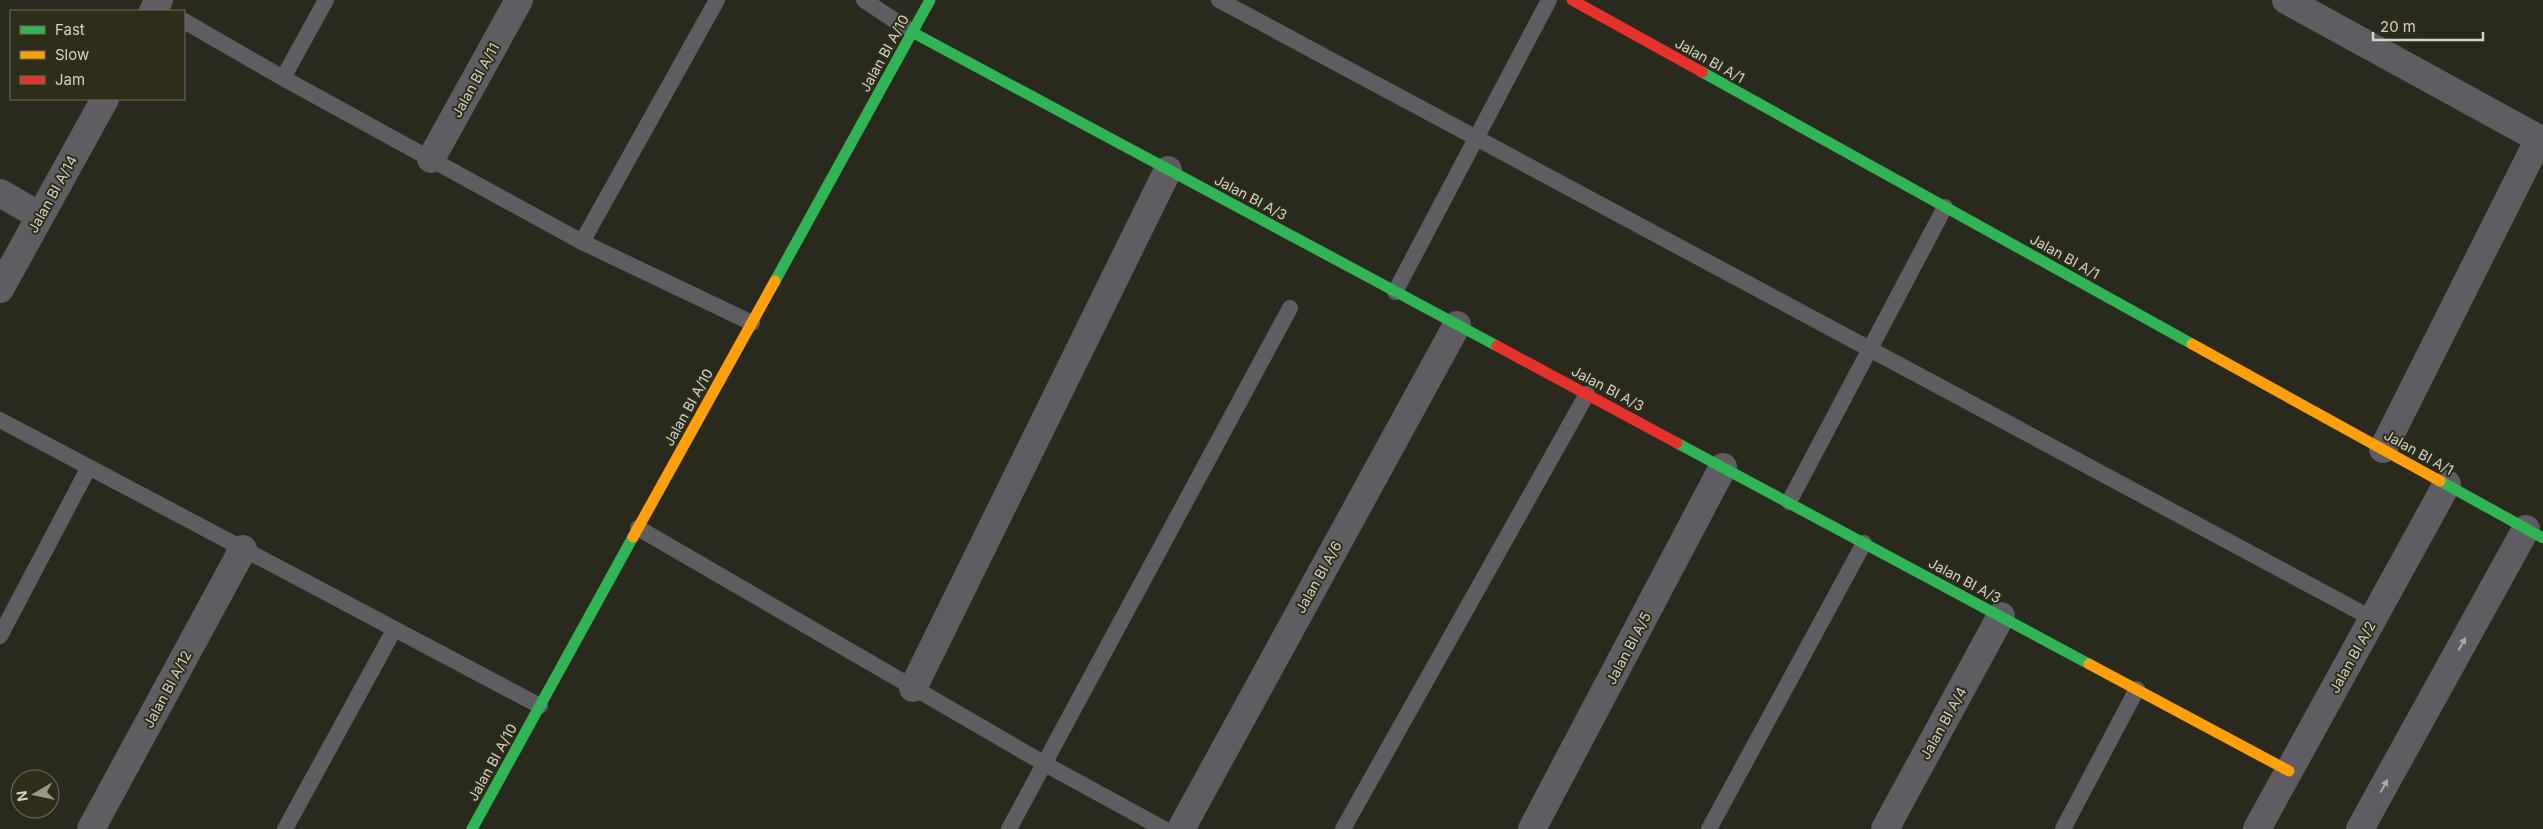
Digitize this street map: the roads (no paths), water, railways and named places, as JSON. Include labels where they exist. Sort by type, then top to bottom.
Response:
[{"type":"street","name":"Jalan BI A/11","points":[[432,159],[518,0]]},
{"type":"street","name":"Jalan BI A/10","points":[[472,829],[930,0]]},
{"type":"street","name":"Jalan BI A/1","points":[[1572,0],[2535,534]]},
{"type":"street","points":[[2286,0],[2541,140],[2383,449]]},
{"type":"street","name":"Jalan BI A/3","points":[[912,32],[2289,771]]},
{"type":"street","name":"Jalan BI A/14","points":[[0,290],[104,100]]},
{"type":"street","points":[[913,688],[1168,170]]},
{"type":"street","points":[[0,194],[40,216]]},
{"type":"street","name":"Jalan BI A/6","points":[[1180,829],[1457,325]]},
{"type":"street","name":"Jalan BI A/5","points":[[1532,829],[1723,468]]},
{"type":"street","name":"Jalan BI A/2","points":[[2257,829],[2447,484]]},
{"type":"street","points":[[2360,829],[2535,534]]},
{"type":"street","name":"Jalan BI A/12","points":[[91,829],[243,549]]},
{"type":"street","name":"Jalan BI A/4","points":[[1886,829],[2002,616]]},
{"type":"lane","points":[[283,78],[326,0]]},
{"type":"lane","points":[[582,242],[717,0]]},
{"type":"lane","points":[[864,0],[912,32]]},
{"type":"lane","points":[[1219,0],[2373,619]]},
{"type":"lane","points":[[1395,292],[1549,0]]},
{"type":"lane","points":[[185,22],[283,78],[582,242],[752,323]]},
{"type":"lane","points":[[1789,502],[1945,207]]},
{"type":"lane","points":[[1008,829],[1045,764],[1290,308]]},
{"type":"lane","points":[[1343,829],[1587,394]]},
{"type":"lane","points":[[0,420],[540,706]]},
{"type":"lane","points":[[0,636],[89,468]]},
{"type":"lane","points":[[638,528],[1045,764],[1164,829]]},
{"type":"lane","points":[[1709,829],[1864,543]]},
{"type":"lane","points":[[285,829],[394,630]]},
{"type":"lane","points":[[2063,829],[2137,689]]}]
